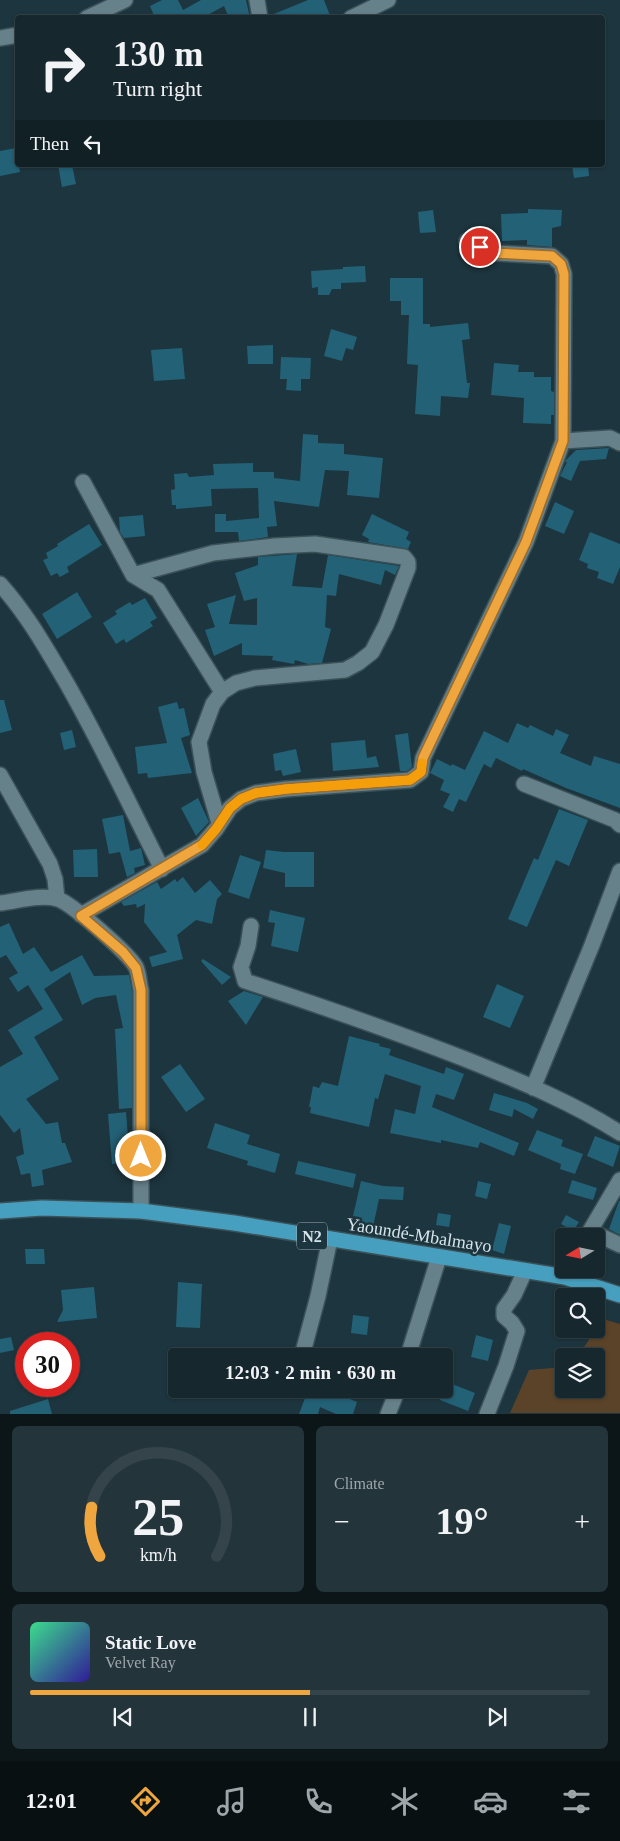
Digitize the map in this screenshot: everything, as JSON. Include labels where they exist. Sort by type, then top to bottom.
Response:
[{"type":"highway","name":"Yaoundé-Mbalmayo","points":[[0,1211],[42,1208],[141,1211],[234,1223],[525,1271],[555,1272]]},
{"type":"highway","name":"Yaoundé-Mbalmayo","points":[[580,1278],[620,1294]]},
{"type":"street","points":[[93,15],[125,0]]},
{"type":"street","points":[[257,0],[260,15]]},
{"type":"street","points":[[357,15],[388,0]]},
{"type":"street","points":[[0,38],[15,35]]},
{"type":"street","points":[[81,916],[202,845],[230,808],[241,799],[256,793],[286,789],[410,780],[421,772],[423,758],[526,542],[563,441],[564,274],[561,264],[552,256],[494,253],[467,242]]},
{"type":"street","points":[[563,441],[610,438],[620,443]]},
{"type":"street","points":[[83,482],[133,575],[158,590],[222,692]]},
{"type":"street","points":[[133,575],[213,553],[275,546],[315,544],[404,557],[408,562],[408,568],[386,625],[372,652],[358,663],[345,670],[255,678],[236,683],[222,692],[213,704],[199,742],[204,772],[220,823]]},
{"type":"street","points":[[0,584],[41,638],[76,699],[162,869]]},
{"type":"street","points":[[0,775],[50,864],[55,878],[57,899]]},
{"type":"street","points":[[524,784],[615,820],[620,825]]},
{"type":"street","points":[[533,1088],[592,945],[620,871]]},
{"type":"street","points":[[0,903],[33,898],[57,899],[70,906],[123,952],[136,968],[141,990],[141,1211]]},
{"type":"street","points":[[251,926],[248,946],[241,967],[245,981],[362,1020],[452,1054],[567,1102],[620,1133]]},
{"type":"street","points":[[592,1228],[620,1180]]},
{"type":"street","points":[[304,1348],[330,1239]]},
{"type":"street","points":[[605,1240],[620,1245]]},
{"type":"street","points":[[410,1348],[438,1257]]},
{"type":"street","points":[[486,1414],[506,1366],[517,1331],[504,1316],[504,1309],[514,1295],[525,1271]]},
{"type":"street","points":[[388,1414],[394,1398]]},
{"type":"shaded area","points":[[605,1320],[620,1324],[620,1413],[510,1413],[529,1370],[555,1368],[555,1398],[605,1398],[605,1348],[583,1348],[590,1338],[605,1338]]},
{"type":"building","points":[[162,0],[178,0],[183,10],[201,0],[246,0],[249,15],[228,15],[224,6],[208,15],[154,15],[150,6]]},
{"type":"building","points":[[308,0],[324,0],[330,15],[271,15]]},
{"type":"building","points":[[15,148],[15,167],[19,167],[20,172],[0,176],[0,151]]},
{"type":"building","points":[[58,167],[72,167],[76,184],[62,187]]},
{"type":"building","points":[[572,167],[588,167],[589,176],[574,178]]},
{"type":"building","points":[[528,209],[562,210],[561,226],[552,228],[552,247],[527,245],[527,240],[502,241],[501,214],[528,213]]},
{"type":"building","points":[[433,210],[436,232],[420,233],[418,212]]},
{"type":"building","points":[[365,266],[366,282],[341,283],[341,289],[332,289],[329,295],[318,295],[318,287],[312,288],[311,271]]},
{"type":"building","points":[[390,278],[423,278],[423,324],[430,324],[430,327],[468,323],[470,339],[462,340],[467,383],[470,383],[468,398],[441,396],[440,416],[415,414],[418,365],[407,364],[409,315],[401,315],[401,301],[390,301]]},
{"type":"building","points":[[331,329],[357,337],[353,350],[346,348],[342,361],[324,356]]},
{"type":"building","points":[[273,345],[273,364],[248,364],[247,346]]},
{"type":"building","points":[[182,348],[185,379],[154,381],[151,350]]},
{"type":"building","points":[[281,357],[311,358],[310,379],[301,379],[301,391],[286,390],[287,379],[280,379]]},
{"type":"building","points":[[494,363],[519,365],[518,372],[534,372],[534,377],[551,377],[551,391],[554,392],[554,415],[551,415],[551,424],[523,423],[524,398],[491,395]]},
{"type":"building","points":[[303,434],[318,435],[318,443],[344,444],[344,454],[383,458],[379,498],[347,495],[349,471],[325,470],[319,507],[274,501],[277,526],[267,527],[268,537],[239,541],[238,532],[215,532],[215,514],[226,514],[226,521],[259,518],[258,488],[211,489],[212,506],[176,509],[176,505],[172,505],[171,490],[175,489],[174,474],[187,473],[189,477],[214,475],[213,464],[253,463],[253,472],[274,472],[274,478],[300,481]]},
{"type":"building","points":[[609,448],[606,459],[580,461],[571,481],[560,476],[567,462],[565,462],[566,460],[576,450]]},
{"type":"building","points":[[555,502],[574,511],[564,534],[545,526]]},
{"type":"building","points":[[372,514],[409,532],[406,539],[411,542],[408,549],[368,542],[369,539],[362,535]]},
{"type":"building","points":[[143,515],[145,536],[124,538],[120,532],[119,517]]},
{"type":"building","points":[[89,524],[102,545],[67,567],[69,572],[60,577],[57,573],[51,576],[43,560],[48,558],[46,553]]},
{"type":"building","points":[[590,532],[620,544],[620,567],[613,584],[597,578],[599,572],[587,568],[588,564],[579,560]]},
{"type":"building","points":[[297,554],[292,586],[322,588],[328,555],[399,566],[395,575],[385,570],[381,585],[339,574],[336,596],[327,595],[325,627],[331,629],[322,663],[308,664],[295,660],[294,664],[272,660],[273,656],[242,655],[242,643],[214,656],[205,630],[215,627],[207,604],[236,595],[229,624],[257,625],[257,598],[244,601],[235,573],[258,565],[258,557]]},
{"type":"building","points":[[77,592],[92,617],[57,639],[42,614]]},
{"type":"building","points":[[145,598],[157,618],[150,622],[153,626],[126,643],[124,639],[116,644],[103,623],[117,614],[115,611],[130,602],[132,605]]},
{"type":"building","points":[[0,700],[4,700],[12,730],[0,733]]},
{"type":"building","points":[[177,702],[179,709],[184,708],[190,735],[181,738],[192,773],[148,778],[147,773],[138,774],[135,747],[167,743],[158,707]]},
{"type":"building","points":[[517,723],[528,728],[530,725],[553,736],[556,729],[569,735],[560,753],[591,766],[594,756],[620,764],[620,808],[566,788],[523,769],[522,771],[496,758],[491,768],[484,764],[466,802],[459,799],[453,812],[443,807],[450,794],[440,790],[444,780],[430,773],[437,759],[465,770],[484,731],[508,743]]},
{"type":"building","points":[[72,730],[76,747],[64,750],[60,733]]},
{"type":"building","points":[[408,733],[412,767],[407,771],[400,771],[395,735]]},
{"type":"building","points":[[365,740],[367,758],[376,756],[379,767],[333,771],[331,743]]},
{"type":"building","points":[[296,749],[301,772],[283,776],[281,770],[275,771],[273,754]]},
{"type":"building","points":[[198,798],[209,822],[196,836],[181,808]]},
{"type":"building","points":[[559,809],[588,820],[569,866],[556,860],[527,927],[508,919],[534,858],[538,860]]},
{"type":"building","points":[[123,815],[130,851],[141,848],[145,865],[134,868],[135,873],[127,877],[120,852],[109,854],[102,819]]},
{"type":"building","points":[[97,849],[98,877],[74,877],[73,850]]},
{"type":"building","points":[[266,850],[314,852],[314,887],[285,887],[285,873],[263,868]]},
{"type":"building","points":[[240,855],[261,862],[249,899],[228,892]]},
{"type":"building","points":[[183,877],[195,893],[210,880],[222,894],[217,899],[212,924],[196,920],[177,935],[183,959],[152,967],[149,957],[167,952],[144,922],[145,904],[137,908],[136,904],[124,906],[121,902],[157,882],[161,889],[175,879],[177,882]]},
{"type":"building","points":[[270,910],[305,918],[298,952],[271,946],[275,923],[268,922]]},
{"type":"building","points":[[9,923],[23,954],[34,947],[51,972],[82,955],[94,976],[129,975],[132,991],[132,1108],[119,1109],[115,1029],[123,1028],[116,995],[95,998],[82,1005],[70,972],[44,989],[63,1020],[34,1037],[59,1079],[26,1099],[46,1124],[58,1122],[62,1143],[65,1143],[72,1162],[42,1170],[44,1185],[32,1187],[30,1173],[21,1175],[16,1157],[24,1154],[20,1128],[14,1133],[0,1115],[0,1067],[23,1054],[8,1030],[43,1009],[28,985],[18,992],[9,978],[18,973],[6,955],[0,958],[0,927]]},
{"type":"building","points":[[203,959],[231,977],[222,985],[201,961]]},
{"type":"building","points":[[497,984],[524,996],[510,1028],[483,1017]]},
{"type":"building","points":[[244,991],[263,997],[246,1025],[228,1001]]},
{"type":"building","points":[[349,1036],[380,1044],[379,1046],[391,1049],[389,1055],[444,1074],[446,1067],[464,1074],[454,1100],[436,1094],[432,1107],[519,1143],[514,1156],[480,1142],[478,1148],[441,1140],[441,1143],[390,1133],[395,1109],[415,1114],[421,1086],[385,1074],[378,1099],[375,1098],[369,1127],[310,1113],[311,1107],[309,1107],[313,1086],[319,1088],[322,1082],[338,1086]]},
{"type":"building","points":[[180,1064],[205,1099],[186,1112],[161,1077]]},
{"type":"building","points":[[494,1093],[527,1103],[538,1109],[533,1119],[514,1109],[512,1117],[489,1110]]},
{"type":"building","points":[[126,1112],[130,1162],[112,1164],[108,1114]]},
{"type":"building","points":[[215,1123],[250,1135],[247,1144],[280,1154],[275,1173],[247,1165],[248,1161],[207,1148]]},
{"type":"building","points":[[537,1130],[563,1140],[561,1146],[583,1154],[575,1174],[560,1169],[561,1164],[528,1150]]},
{"type":"building","points":[[595,1136],[620,1146],[613,1167],[587,1156]]},
{"type":"building","points":[[298,1161],[356,1174],[353,1188],[295,1174]]},
{"type":"building","points":[[572,1180],[597,1188],[593,1200],[568,1193]]},
{"type":"building","points":[[361,1181],[383,1186],[404,1187],[403,1200],[379,1199],[373,1227],[357,1223],[359,1217],[353,1216]]},
{"type":"building","points":[[478,1181],[491,1184],[487,1199],[475,1196]]},
{"type":"building","points":[[620,1201],[620,1235],[609,1229]]},
{"type":"building","points":[[438,1213],[451,1215],[449,1227],[436,1225]]},
{"type":"building","points":[[566,1215],[579,1222],[575,1228],[568,1228],[561,1224]]},
{"type":"building","points":[[499,1223],[511,1226],[504,1254],[492,1250]]},
{"type":"building","points":[[25,1249],[44,1249],[45,1264],[26,1264]]},
{"type":"building","points":[[178,1282],[202,1284],[200,1328],[176,1327]]},
{"type":"building","points":[[94,1287],[97,1318],[57,1322],[63,1310],[61,1290]]},
{"type":"building","points":[[353,1315],[369,1317],[367,1335],[351,1333]]},
{"type":"building","points":[[476,1335],[493,1340],[488,1361],[471,1357]]},
{"type":"building","points":[[11,1337],[14,1350],[0,1353],[0,1339]]},
{"type":"building","points":[[453,1384],[475,1393],[468,1411],[440,1400],[441,1398],[453,1398]]},
{"type":"building","points":[[305,1398],[348,1398],[357,1402],[353,1414],[336,1414],[320,1407],[318,1414],[299,1414]]},
{"type":"building","points":[[48,1399],[52,1414],[10,1414],[10,1411]]},
{"type":"slow traffic","points":[[202,845],[216,829],[230,808],[241,799],[256,793],[410,780],[421,772],[422,763]]},
{"type":"route","points":[[141,1156],[141,990],[136,968],[123,952],[81,916],[202,845],[216,829],[230,808],[241,799],[256,793],[286,789],[410,780],[421,772],[423,758],[526,542],[563,441],[564,274],[561,264],[552,256],[494,253],[480,247]]}]
